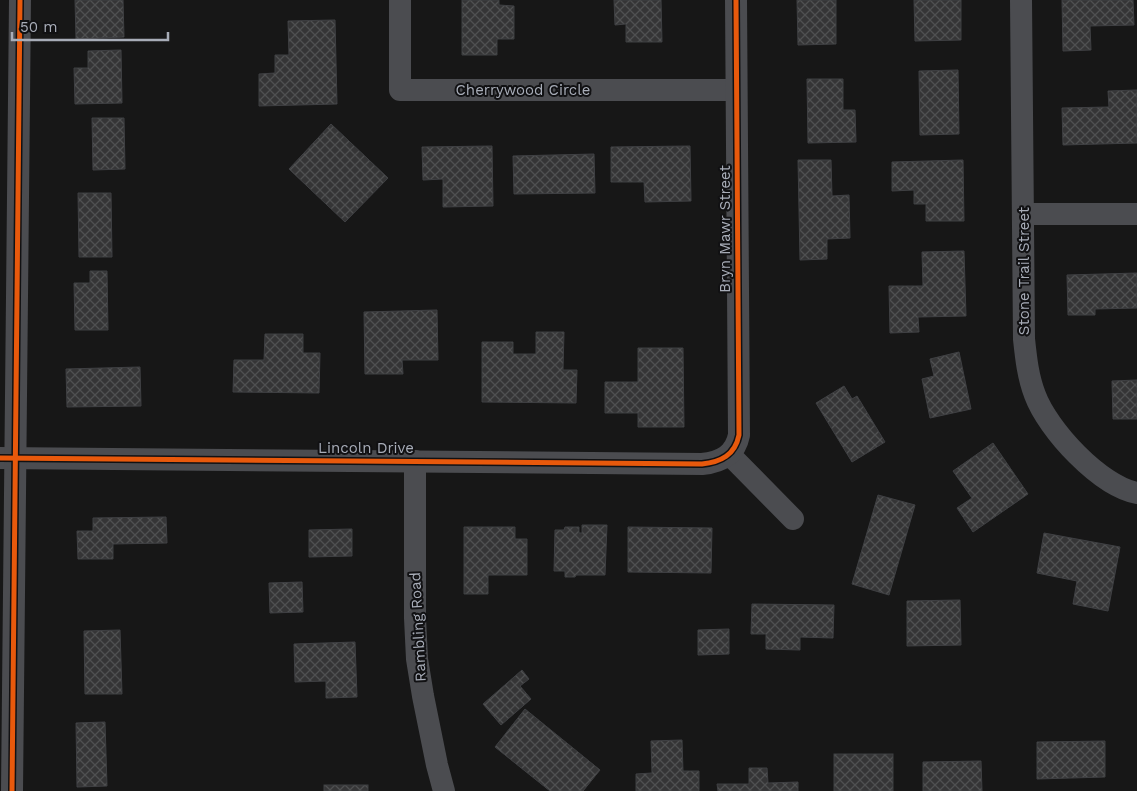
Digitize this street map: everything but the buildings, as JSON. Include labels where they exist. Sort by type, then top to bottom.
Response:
[{"type":"street","points":[[12,791],[8,458],[9,123],[20,0]]},
{"type":"street","name":"Cherrywood Circle","points":[[400,0],[400,90],[736,90]]},
{"type":"street","name":"Bryn Mawr Street","points":[[729,454],[738,443],[739,435],[736,0]]},
{"type":"street","name":"Stone Trail Street","points":[[1021,0],[1024,339],[1027,368],[1035,395],[1045,417],[1078,456],[1116,484],[1137,493]]},
{"type":"street","points":[[1024,214],[1137,214]]},
{"type":"street","points":[[729,454],[793,519]]},
{"type":"street","name":"Lincoln Drive","points":[[8,458],[702,464],[713,463],[729,454]]},
{"type":"street","name":"Rambling Road","points":[[415,461],[415,618],[417,659],[426,714],[444,791]]},
{"type":"cycle path","points":[[12,791],[20,0]]},
{"type":"cycle path","points":[[0,458],[702,464],[726,456],[734,448],[739,435],[736,0]]}]
